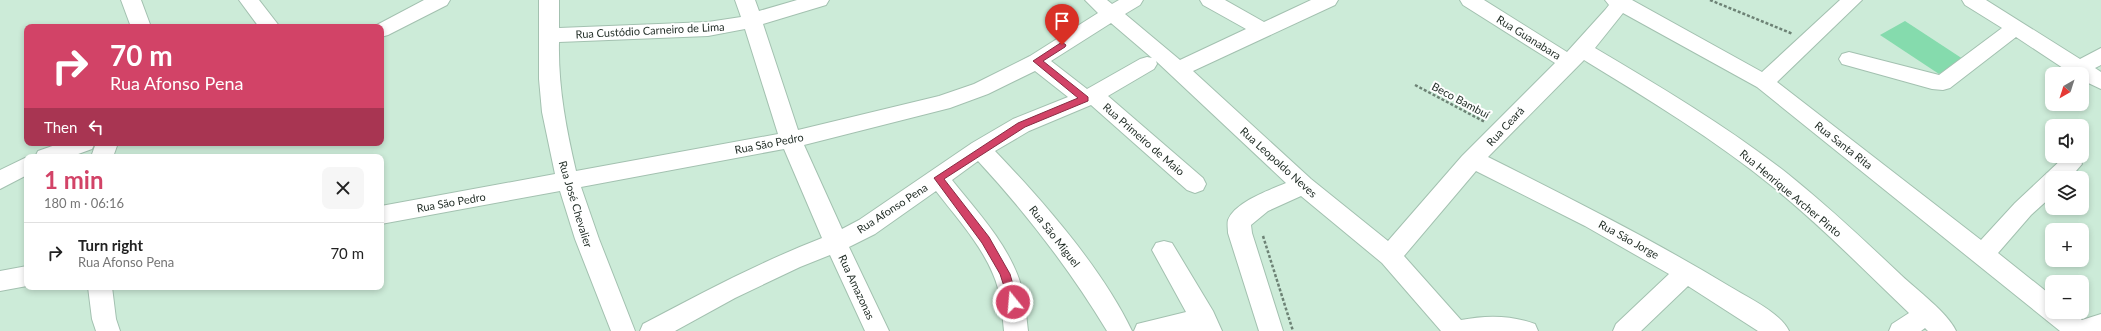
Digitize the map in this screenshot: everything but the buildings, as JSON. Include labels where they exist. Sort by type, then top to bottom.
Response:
[{"type":"street","points":[[131,0],[140,24]]},
{"type":"street","points":[[249,0],[268,24]]},
{"type":"street","name":"Rua José Chevalier","points":[[549,0],[549,78],[563,168],[590,248],[623,331]]},
{"type":"street","name":"Rua Amazonas","points":[[744,0],[752,19],[791,140],[836,243],[877,331]]},
{"type":"street","name":"Rua Custódio Carneiro de Lima","points":[[550,35],[708,29],[733,26],[752,19],[819,0]]},
{"type":"street","name":"Rua Leopoldo Neves","points":[[1094,0],[1112,13],[1178,69],[1303,185],[1390,256],[1456,331]]},
{"type":"street","name":"Rua São Pedro","points":[[384,214],[791,140],[943,102],[981,89],[1037,61],[1133,0]]},
{"type":"street","points":[[1210,0],[1263,30]]},
{"type":"street","points":[[1178,69],[1328,0]]},
{"type":"street","name":"Rua Guanabara","points":[[1470,0],[1575,55]]},
{"type":"street","points":[[1764,82],[1852,0]]},
{"type":"street","points":[[1972,0],[2076,67]]},
{"type":"street","points":[[384,28],[435,1]]},
{"type":"street","name":"Rua Ceará","points":[[1390,256],[1422,216],[1500,130],[1575,55],[1619,1]]},
{"type":"street","name":"Rua Santa Rita","points":[[1619,1],[1764,82],[2045,305]]},
{"type":"street","points":[[1849,59],[1932,82],[1943,83],[2015,28]]},
{"type":"street","name":"Rua Henrique Archer Pinto","points":[[1575,55],[1671,103],[1756,162],[1816,212],[1944,331]]},
{"type":"street","points":[[2082,67],[2101,55]]},
{"type":"street","name":"Rua Primeiro de Maio","points":[[1037,61],[1089,97],[1195,184]]},
{"type":"street","name":"Rua Afonso Pena","points":[[652,331],[792,260],[836,243],[867,227],[980,149],[1021,125],[1089,97],[1147,64]]},
{"type":"street","points":[[2089,75],[2101,82]]},
{"type":"street","points":[[54,154],[76,146]]},
{"type":"street","name":"Rua São Miguel","points":[[980,149],[1006,175],[1058,237],[1096,290],[1120,331]]},
{"type":"street","name":"Rua São Jorge","points":[[1474,160],[1617,232],[1687,272],[1759,317],[1777,331]]},
{"type":"street","points":[[0,167],[24,164]]},
{"type":"street","points":[[0,180],[24,166]]},
{"type":"street","points":[[938,178],[986,240],[1005,274],[1013,302],[1016,331]]},
{"type":"street","points":[[1271,331],[1240,233],[1239,222],[1245,214],[1259,205],[1303,185]]},
{"type":"street","points":[[1982,255],[2023,209],[2045,189]]},
{"type":"street","points":[[1146,331],[1207,324],[1164,250]]},
{"type":"street","points":[[1625,331],[1687,272]]},
{"type":"street","points":[[0,281],[24,277]]},
{"type":"street","points":[[100,290],[104,319],[108,331]]},
{"type":"street","points":[[1902,331],[1927,314]]},
{"type":"street","name":"Rua Santa Rita","points":[[2063,319],[2079,331]]},
{"type":"street","points":[[2079,331],[2101,324]]},
{"type":"street","points":[[1456,331],[1480,326],[1500,326],[1526,331]]},
{"type":"path","points":[[1710,0],[1809,41]]},
{"type":"path","name":"Beco Bambuí","points":[[1415,85],[1500,130]]},
{"type":"green space","points":[[1905,21],[1963,59],[1939,74],[1880,35]]},
{"type":"route","points":[[1013,302],[1005,274],[986,240],[938,178],[980,149],[1021,125],[1085,99],[1037,61],[1062,45]]}]
